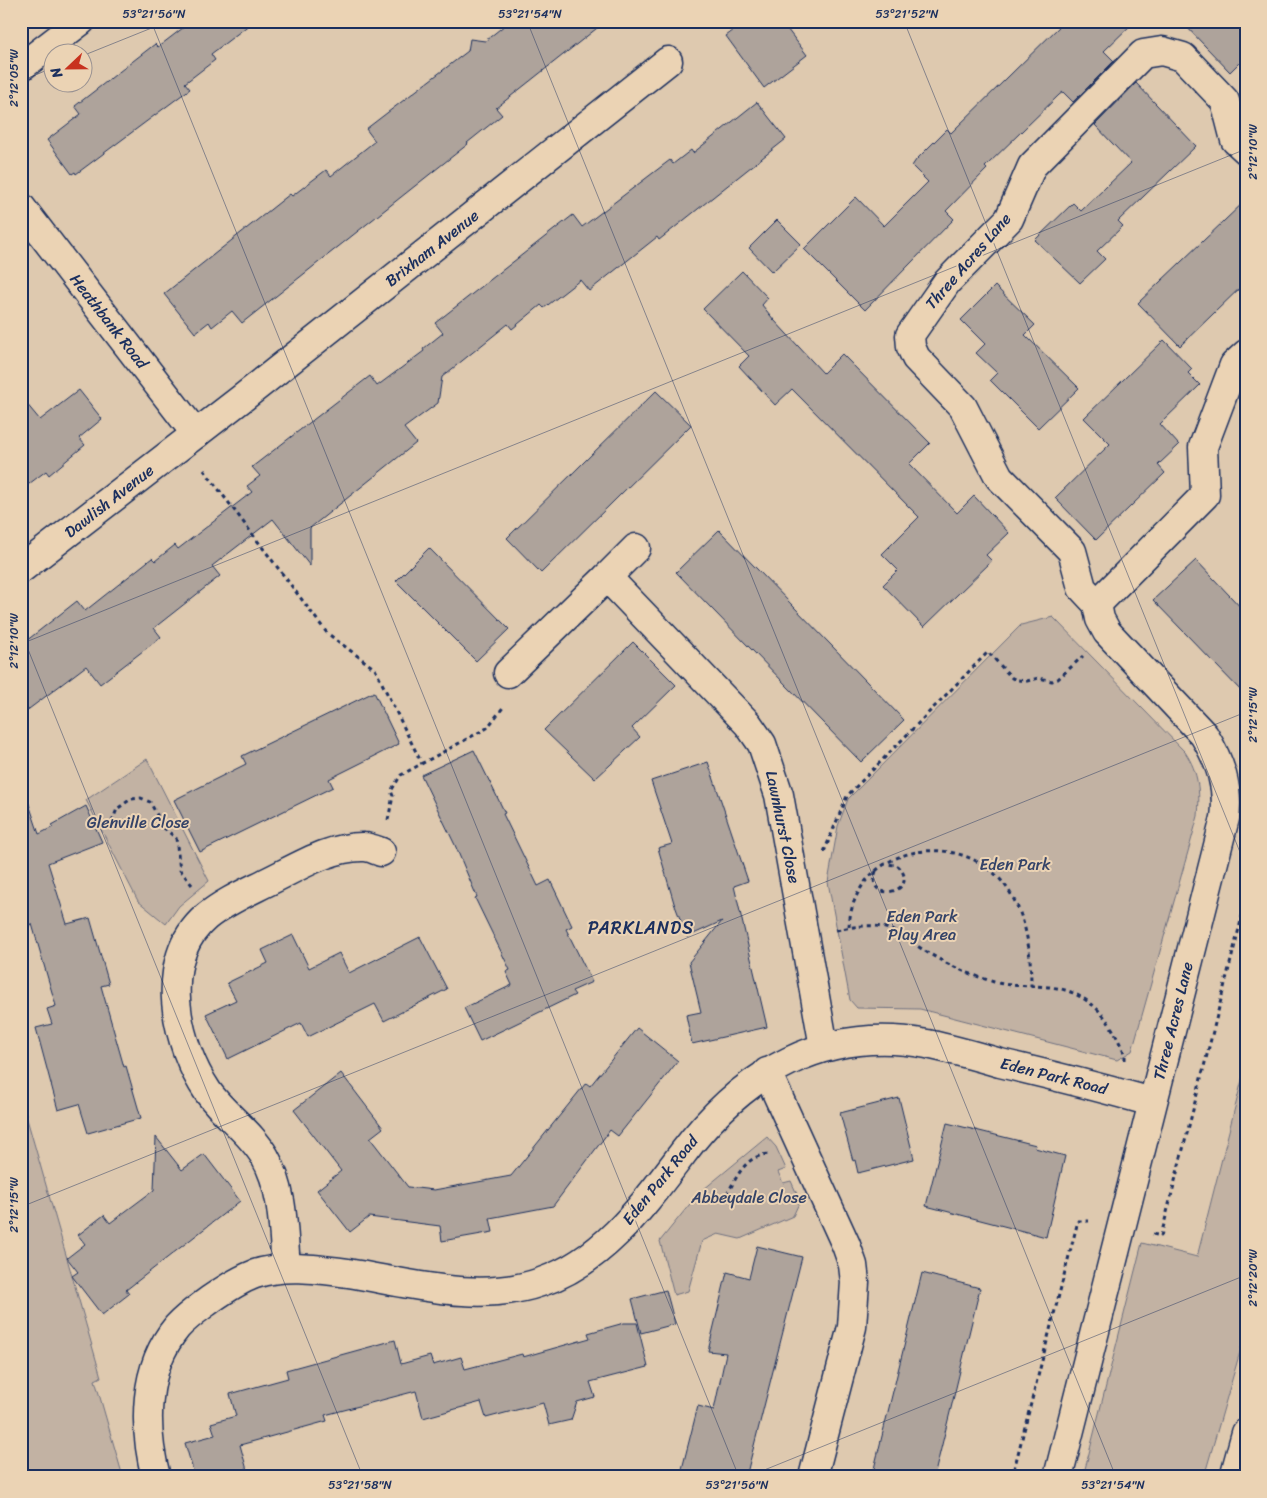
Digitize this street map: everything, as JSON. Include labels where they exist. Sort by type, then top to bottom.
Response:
[{"type":"main road","points":[[21,67],[82,21]]},
{"type":"main road","name":"Three Acres Lane","points":[[1058,1477],[1225,818],[1227,802],[1225,782],[1215,754],[1204,735],[1106,632],[1100,619],[1097,604],[1082,588],[1072,551],[998,478],[963,407],[916,358],[911,347],[910,335],[947,282],[1008,219],[1032,166],[1143,54],[1162,51],[1183,57],[1225,101],[1236,140],[1246,150]]},
{"type":"main road","name":"Brixham Avenue","points":[[190,439],[668,61]]},
{"type":"main road","name":"Heathbank Road","points":[[21,207],[190,439]]},
{"type":"main road","points":[[1097,604],[1205,495],[1203,448],[1234,365],[1246,354]]},
{"type":"main road","name":"Dawlish Avenue","points":[[21,568],[190,439]]},
{"type":"main road","points":[[508,673],[636,548]]},
{"type":"main road","name":"Lawnhurst Close","points":[[606,578],[748,724],[762,744],[779,795],[824,1047]]},
{"type":"main road","points":[[286,1268],[281,1210],[275,1179],[265,1157],[251,1136],[209,1092],[194,1067],[184,1039],[176,1012],[176,982],[180,956],[192,934],[205,918],[238,896],[344,848],[366,847],[382,852]]},
{"type":"main road","name":"Eden Park Road","points":[[156,1477],[149,1438],[148,1410],[157,1356],[169,1337],[185,1318],[224,1290],[256,1274],[286,1268],[329,1270],[460,1291],[487,1292],[537,1284],[563,1274],[589,1258],[618,1232],[647,1200],[715,1113],[737,1093],[767,1072],[824,1047],[872,1040],[926,1044],[1152,1102]]},
{"type":"main road","points":[[767,1072],[846,1245],[853,1265],[855,1282],[852,1327],[812,1477]]},
{"type":"main road","points":[[1234,1477],[1246,1433]]},
{"type":"path","points":[[190,439],[326,633],[374,669],[422,764]]},
{"type":"path","points":[[823,856],[847,796],[988,652],[1012,678],[1021,681],[1039,678],[1052,681],[1065,675],[1088,652]]},
{"type":"path","points":[[382,852],[393,796],[391,791],[401,775],[487,728],[513,696],[508,673]]},
{"type":"path","points":[[112,822],[117,808],[131,799],[141,798],[150,802],[164,828],[176,838],[180,870],[193,887],[187,892]]},
{"type":"path","points":[[849,928],[856,898],[867,880],[880,866],[904,855],[934,850],[947,851],[970,858],[998,877],[1017,904],[1029,949],[1031,986]]},
{"type":"path","points":[[892,863],[900,868],[904,877],[898,890],[888,893],[879,889],[874,876],[880,866],[892,863]]},
{"type":"path","points":[[1161,1236],[1246,901]]},
{"type":"path","points":[[828,933],[866,926],[888,927],[898,931],[937,958],[958,968],[1009,986],[1031,986],[1073,993],[1107,1018],[1125,1055],[1124,1066]]},
{"type":"path","points":[[722,1201],[729,1192],[735,1176],[748,1162],[759,1155],[768,1154],[772,1157]]},
{"type":"path","points":[[1012,1477],[1078,1221],[1094,1221]]},
{"type":"path","points":[[21,1458],[29,1477]]},
{"type":"green space","name":"Eden Park","points":[[1053,617],[1185,752],[1193,767],[1198,783],[1198,816],[1132,1051],[1117,1060],[920,1009],[857,1008],[850,1000],[828,882],[838,826],[848,799],[1021,625]]},
{"type":"green space","name":"Glenville Close","points":[[147,759],[209,881],[179,906],[166,924],[138,901],[86,800]]},
{"type":"green space","points":[[1246,1064],[1246,1331],[1204,1477],[1083,1477],[1142,1243],[1197,1257]]},
{"type":"green space","points":[[21,1098],[101,1377],[95,1380],[123,1477],[21,1477]]},
{"type":"green space","name":"Abbeydale Close","points":[[767,1137],[776,1147],[786,1169],[778,1172],[783,1183],[791,1181],[800,1201],[793,1216],[740,1239],[718,1234],[702,1241],[688,1291],[674,1295],[660,1241],[698,1194]]},
{"type":"building","points":[[192,21],[254,21],[211,54],[215,60],[185,83],[190,89],[76,174],[75,172],[72,174],[47,140],[81,114],[75,106],[155,44],[158,47]]},
{"type":"building","points":[[510,21],[606,21],[496,108],[502,115],[468,144],[242,323],[232,311],[212,327],[209,322],[195,333],[164,294],[290,194],[292,196],[326,170],[331,176],[375,141],[366,129],[468,51],[470,39],[485,41]]},
{"type":"building","points":[[746,21],[781,21],[807,55],[764,88],[726,36]]},
{"type":"building","points":[[1065,21],[1135,21],[1104,51],[1114,61],[1073,102],[1063,92],[1059,95],[985,167],[987,169],[946,211],[954,219],[865,310],[804,249],[856,197],[884,226],[928,182],[912,166],[916,160],[947,129],[951,133]]},
{"type":"building","points":[[1181,21],[1246,21],[1246,56],[1230,72]]},
{"type":"building","points":[[1136,83],[1196,146],[1118,221],[1123,226],[1097,251],[1105,259],[1080,283],[1035,240],[1073,203],[1081,211],[1131,163],[1095,125]]},
{"type":"building","points":[[757,102],[786,139],[659,240],[657,237],[589,291],[580,280],[544,308],[541,305],[512,329],[508,324],[442,377],[438,403],[404,428],[416,443],[310,528],[310,566],[273,519],[212,566],[220,576],[154,628],[161,637],[100,684],[86,666],[21,715],[21,645],[77,601],[85,611],[152,558],[155,561],[175,545],[178,549],[252,492],[247,486],[260,476],[252,467],[370,376],[377,386],[424,351],[423,349],[443,333],[435,323],[573,215],[582,227],[670,160],[673,164],[691,150],[693,153]]},
{"type":"building","points":[[1246,200],[1246,282],[1180,346],[1138,303]]},
{"type":"building","points":[[777,220],[801,244],[772,272],[749,248]]},
{"type":"building","points":[[742,271],[768,298],[762,305],[823,373],[842,354],[930,443],[909,464],[957,513],[974,496],[1009,533],[986,555],[992,561],[924,627],[883,585],[898,570],[882,554],[919,517],[792,389],[775,405],[739,366],[749,356],[703,309]]},
{"type":"building","points":[[995,286],[1035,325],[1025,335],[1079,388],[1038,428],[990,380],[997,373],[976,353],[985,344],[961,320]]},
{"type":"building","points":[[1164,340],[1192,369],[1188,373],[1200,385],[1160,424],[1179,445],[1158,465],[1165,473],[1096,540],[1055,498],[1110,444],[1084,418]]},
{"type":"building","points":[[79,390],[102,419],[79,438],[85,445],[49,475],[46,471],[21,490],[21,397],[40,420]]},
{"type":"building","points":[[656,391],[691,425],[541,573],[507,538]]},
{"type":"building","points":[[719,530],[904,720],[861,762],[676,572]]},
{"type":"building","points":[[429,548],[509,629],[476,661],[396,581]]},
{"type":"building","points":[[1196,560],[1246,613],[1246,696],[1153,600]]},
{"type":"building","points":[[633,642],[676,685],[632,728],[640,737],[595,779],[544,730]]},
{"type":"building","points":[[374,692],[399,744],[329,779],[333,787],[200,852],[174,800],[246,764],[242,756]]},
{"type":"building","points":[[474,750],[538,886],[550,880],[572,926],[566,929],[592,982],[572,991],[575,995],[480,1041],[464,1008],[512,985],[506,972],[510,970],[475,898],[477,897],[455,845],[421,775]]},
{"type":"building","points":[[708,762],[748,881],[734,886],[767,1027],[692,1044],[686,1015],[701,1012],[689,962],[722,921],[687,937],[674,903],[658,848],[672,844],[651,781]]},
{"type":"building","points":[[28,801],[39,834],[86,806],[102,842],[48,863],[67,924],[90,918],[109,984],[101,986],[141,1118],[88,1133],[79,1104],[58,1110],[36,1028],[52,1024],[47,1009],[56,1006],[32,924],[21,927],[21,802]]},
{"type":"building","points":[[293,935],[309,968],[339,953],[349,973],[420,937],[447,989],[384,1021],[375,1004],[308,1037],[301,1023],[228,1059],[206,1014],[236,1000],[227,983],[268,963],[262,950]]},
{"type":"building","points":[[637,1028],[678,1061],[618,1136],[610,1130],[553,1206],[490,1218],[493,1232],[442,1241],[440,1226],[369,1217],[350,1232],[317,1190],[341,1171],[294,1110],[341,1073],[383,1128],[370,1138],[408,1187],[434,1190],[511,1176],[586,1083],[590,1086]]},
{"type":"building","points":[[899,1098],[914,1159],[858,1173],[840,1113]]},
{"type":"building","points":[[947,1123],[1036,1145],[1035,1148],[1065,1156],[1046,1237],[926,1206]]},
{"type":"building","points":[[156,1137],[182,1170],[204,1154],[240,1201],[126,1290],[129,1294],[102,1315],[72,1276],[78,1272],[67,1258],[85,1244],[78,1235],[104,1215],[110,1223],[154,1190]]},
{"type":"building","points":[[757,1246],[802,1257],[746,1477],[680,1477],[698,1406],[714,1410],[726,1353],[708,1351],[727,1272],[749,1278]]},
{"type":"building","points":[[922,1273],[980,1288],[953,1400],[934,1477],[872,1477]]},
{"type":"building","points":[[666,1290],[675,1324],[641,1333],[632,1299]]},
{"type":"building","points":[[624,1323],[637,1323],[648,1367],[590,1382],[595,1397],[577,1402],[571,1420],[549,1425],[543,1403],[486,1418],[481,1402],[423,1418],[416,1391],[325,1415],[327,1421],[240,1445],[249,1477],[195,1477],[185,1443],[215,1435],[211,1423],[236,1416],[230,1394],[288,1378],[286,1370],[395,1340],[401,1364],[430,1356],[433,1365],[461,1357],[465,1369],[522,1354],[523,1357],[590,1338],[588,1333]]},
{"type":"district","name":"PARKLANDS","points":[[641,928]]},
{"type":"park label","name":"Eden Park Play Area","points":[[922,925]]}]
